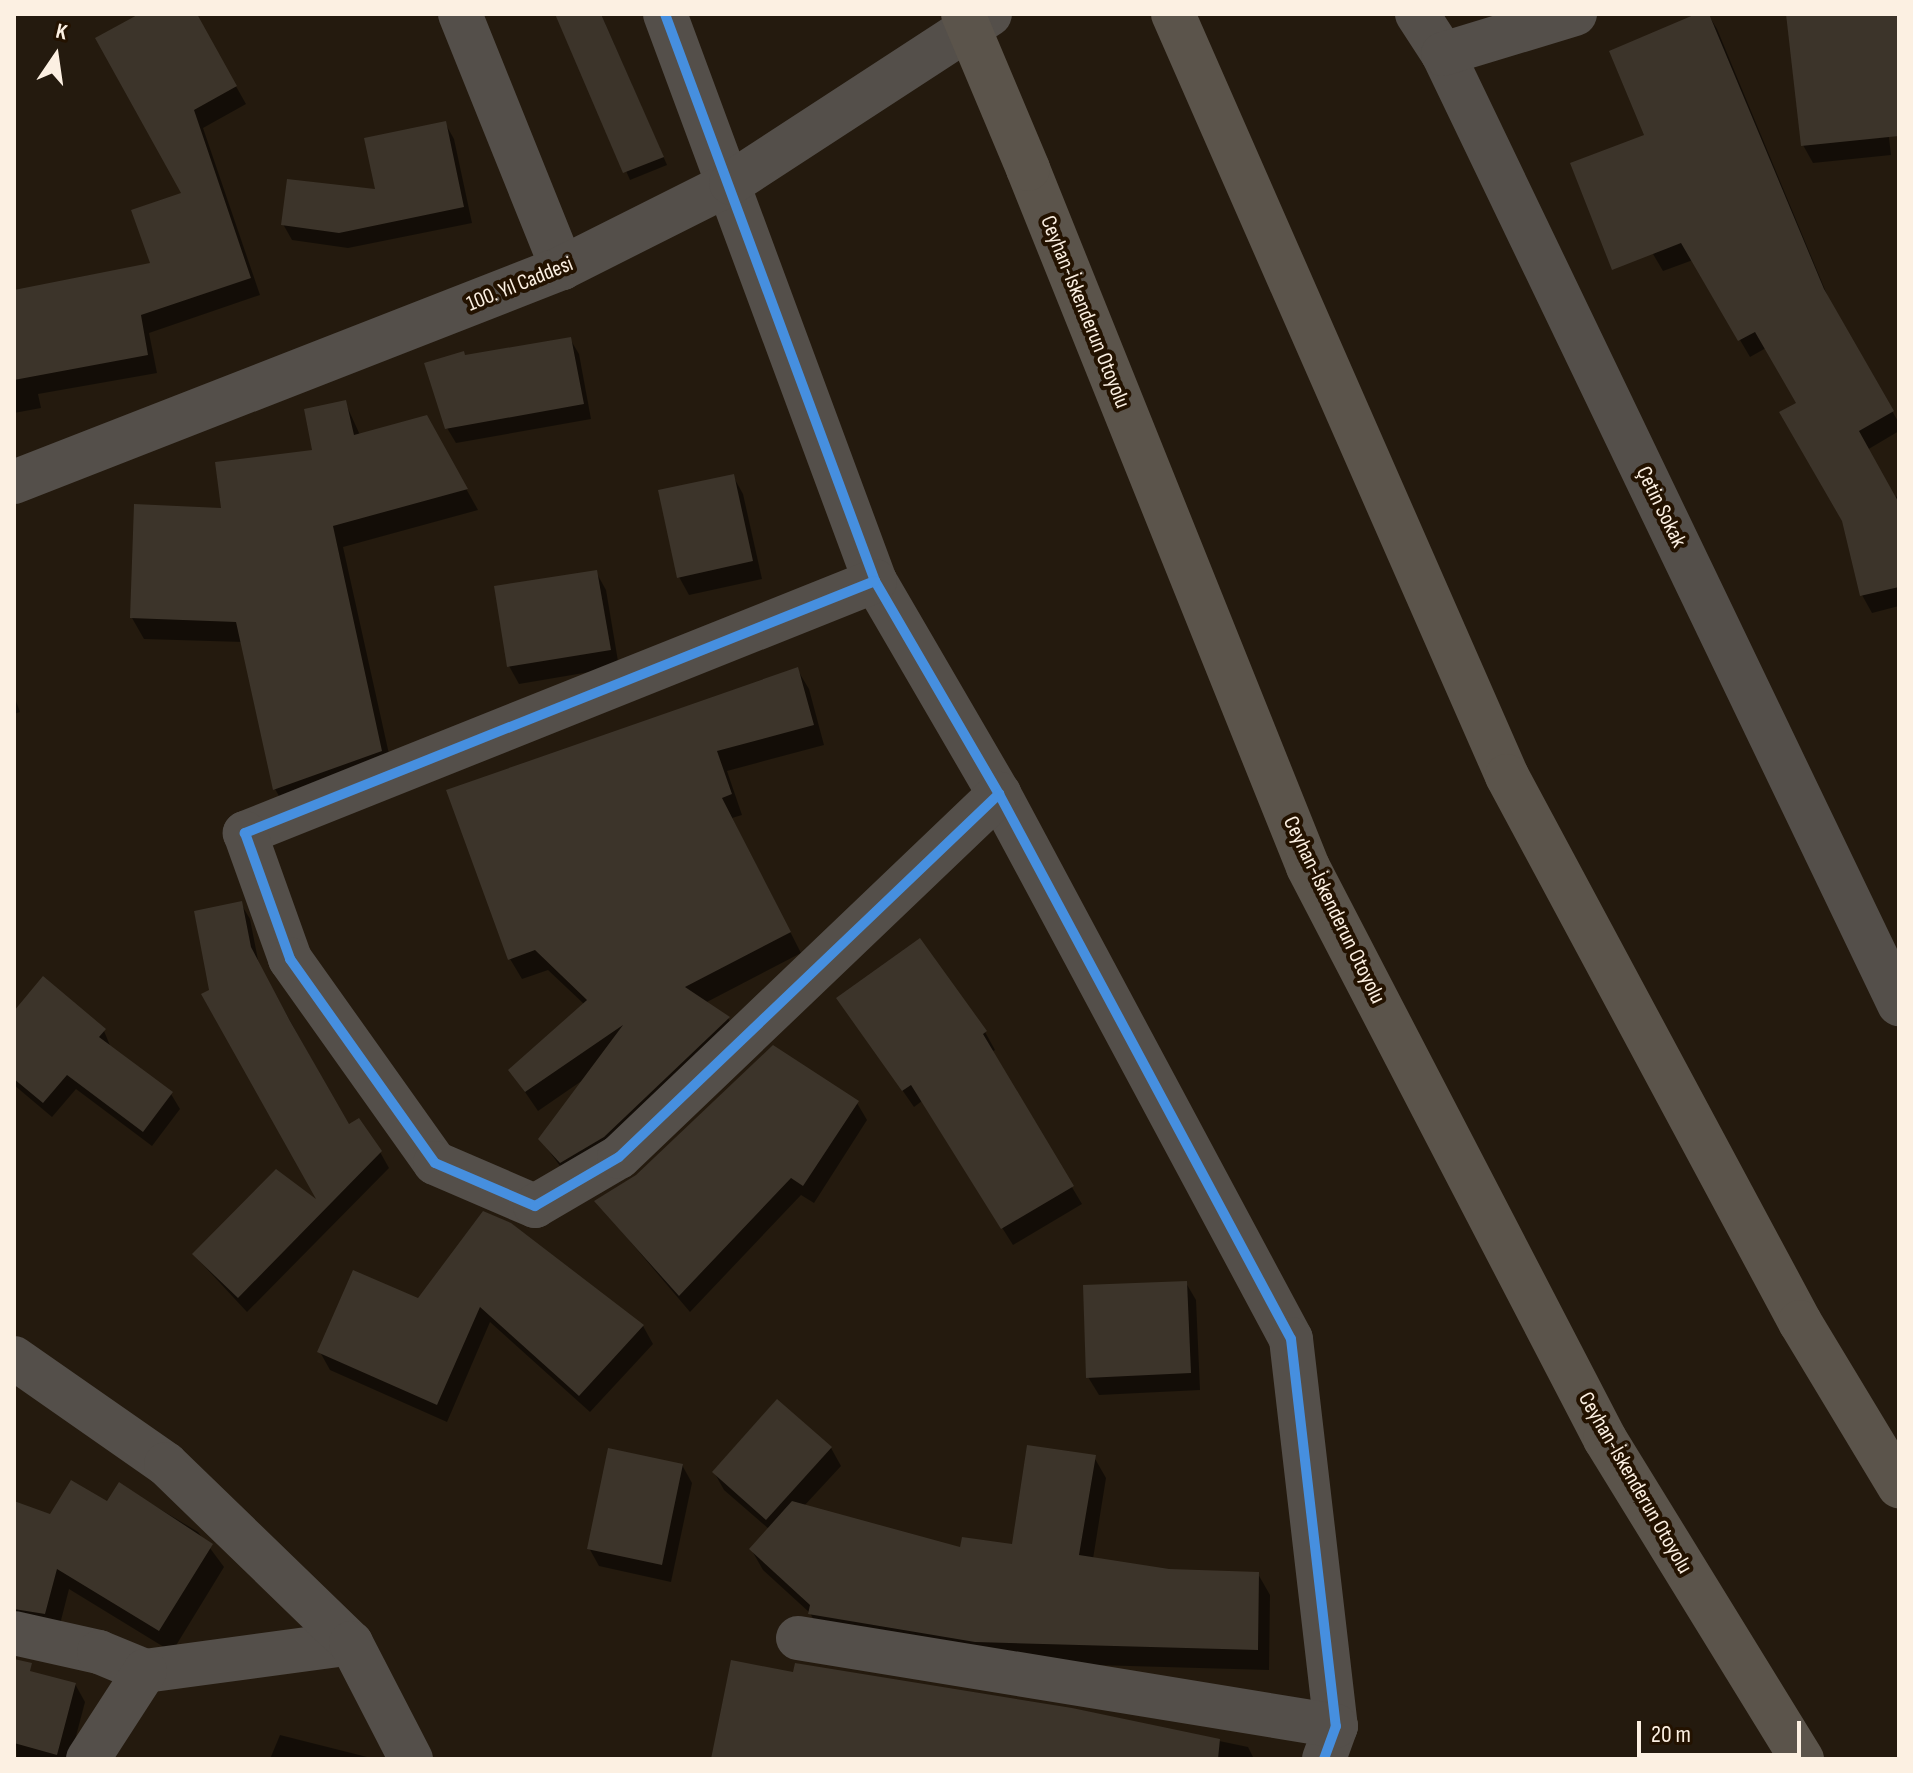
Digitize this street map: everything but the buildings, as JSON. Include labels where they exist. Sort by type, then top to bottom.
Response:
[{"type":"highway","name":"Ceyhan-İskenderun Otoyolu","points":[[963,14],[1308,867],[1605,1439],[1802,1759]]},
{"type":"highway","points":[[1173,14],[1507,776],[1800,1322],[1899,1486]]},
{"type":"street","points":[[460,14],[562,268]]},
{"type":"street","points":[[665,14],[731,183],[875,581],[999,794],[1291,1339],[1330,1743],[798,1638]]},
{"type":"street","name":"100. Yıl Caddesi","points":[[14,482],[562,268],[731,183],[990,14]]},
{"type":"street","name":"Çetin Sokak","points":[[1417,14],[1443,54],[1899,1004]]},
{"type":"street","points":[[1443,54],[1575,14]]},
{"type":"street","points":[[875,581],[245,833],[290,959],[435,1163],[535,1206],[619,1157],[999,794]]},
{"type":"street","points":[[14,1358],[166,1464],[351,1643],[411,1759]]},
{"type":"street","points":[[14,1633],[99,1652],[145,1671],[351,1643]]},
{"type":"street","points":[[88,1759],[145,1671]]},
{"type":"cycle path","points":[[665,14],[875,581],[999,794],[1291,1339],[1336,1726],[1324,1759]]},
{"type":"cycle path","points":[[875,581],[245,833],[290,959],[435,1163],[535,1206],[619,1157],[999,794]]}]
